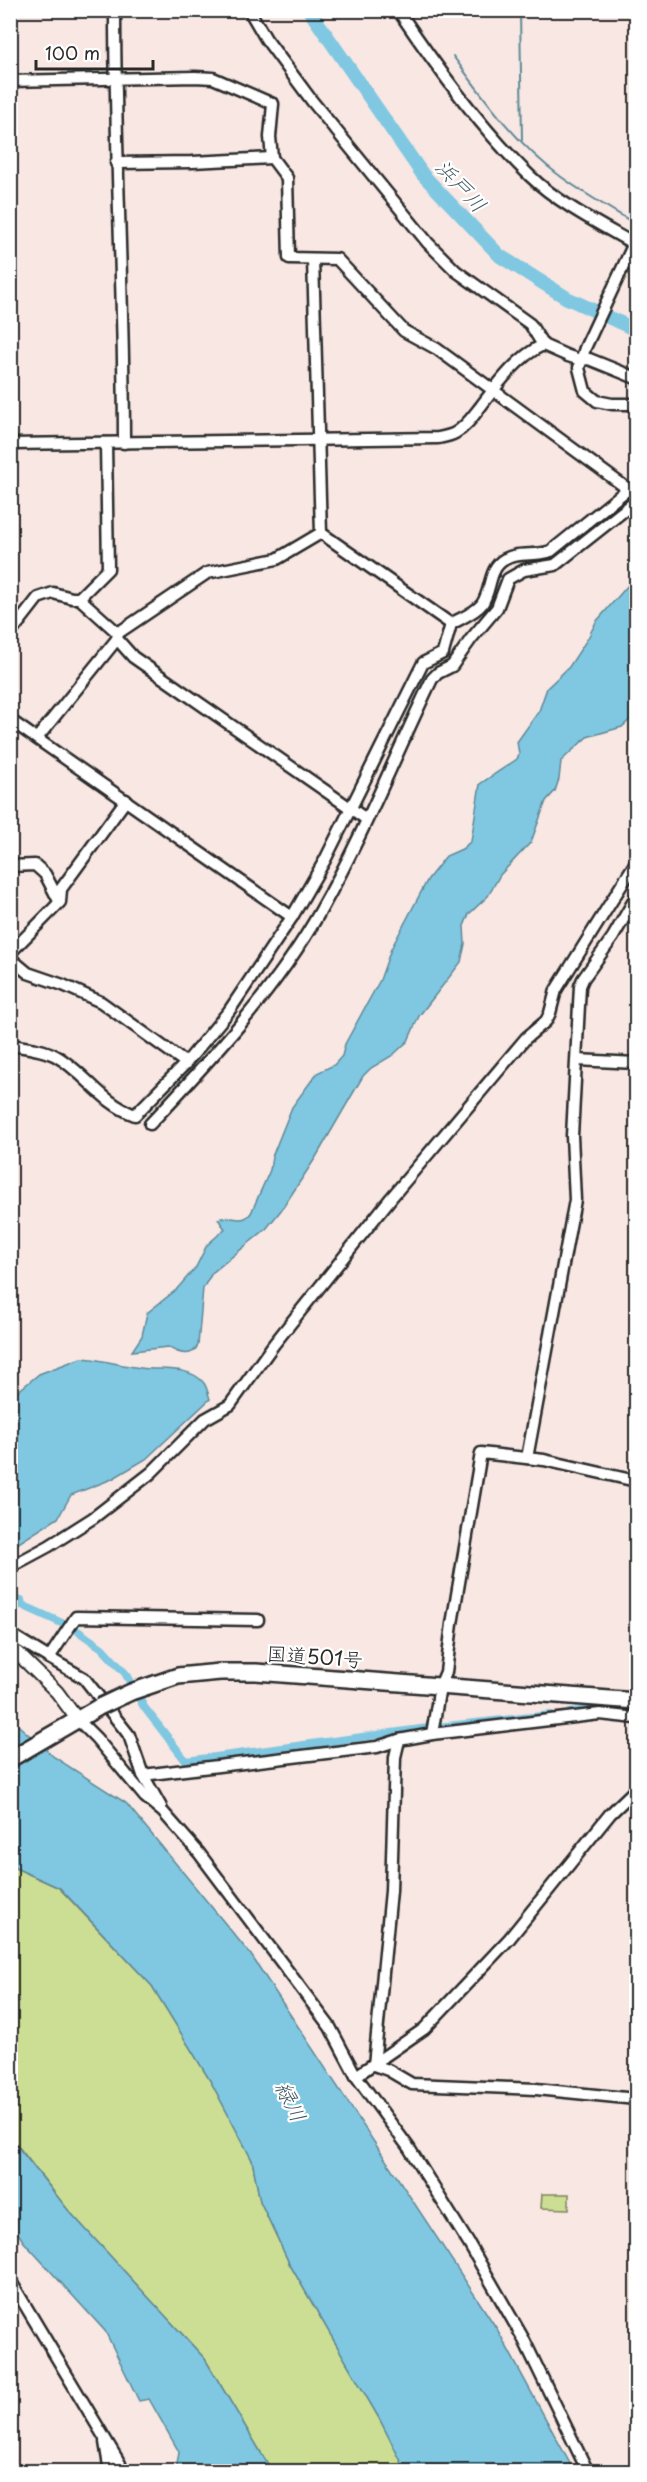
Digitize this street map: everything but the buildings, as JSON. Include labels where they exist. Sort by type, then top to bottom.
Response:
[{"type":"highway","name":"国道501号","points":[[10,1759],[99,1707],[131,1692],[178,1676],[220,1672],[256,1672],[636,1701]]},
{"type":"main road","points":[[10,1646],[57,1692],[74,1721]]},
{"type":"street","points":[[115,10],[116,163],[124,361],[124,443]]},
{"type":"street","points":[[249,10],[266,39],[351,151],[428,243],[456,271],[530,324],[541,342],[580,360],[589,359],[636,378]]},
{"type":"street","points":[[398,10],[421,45],[484,124],[531,177],[581,213],[636,242],[580,360],[581,383],[591,397],[604,403],[636,404]]},
{"type":"street","points":[[10,81],[153,77],[213,78],[273,104],[270,136],[272,158],[287,177],[289,258],[336,259],[404,331],[437,349],[632,492],[551,551],[542,555],[513,556],[495,568],[481,605],[451,624],[443,653],[423,663],[351,808],[292,917],[229,1011],[186,1063],[135,1114],[119,1109],[107,1101],[55,1055],[10,1045]]},
{"type":"street","points":[[116,163],[272,158]]},
{"type":"street","points":[[313,259],[321,533]]},
{"type":"street","points":[[10,444],[438,438],[454,435],[465,426],[493,391],[541,342]]},
{"type":"street","points":[[79,598],[108,569],[106,443]]},
{"type":"street","points":[[150,1124],[223,1046],[284,966],[321,911],[432,679],[452,666],[472,637],[497,608],[508,579],[513,574],[524,570],[555,565],[636,501]]},
{"type":"street","points":[[321,533],[451,624]]},
{"type":"street","points":[[38,737],[117,636],[207,573],[277,559],[321,533]]},
{"type":"street","points":[[10,634],[38,598],[45,594],[79,598],[117,636],[133,657],[366,819]]},
{"type":"street","points":[[10,720],[38,737],[292,917]]},
{"type":"street","points":[[10,954],[60,902],[61,889],[126,800]]},
{"type":"street","points":[[10,1567],[93,1518],[151,1473],[205,1419],[230,1405],[274,1344],[391,1198],[526,1038],[546,1021],[556,990],[636,862]]},
{"type":"street","points":[[10,866],[35,865],[49,880],[60,902]]},
{"type":"street","points":[[527,1458],[575,1200],[573,1136],[580,986],[613,937],[636,897]]},
{"type":"street","points":[[10,958],[28,973],[101,1002],[186,1063]]},
{"type":"street","points":[[577,1060],[636,1063]]},
{"type":"street","points":[[433,1730],[440,1686],[446,1672],[481,1453],[527,1458],[636,1481]]},
{"type":"street","points":[[49,1658],[76,1617],[258,1620]]},
{"type":"street","points":[[10,1634],[84,1678],[129,1736],[142,1775],[164,1812]]},
{"type":"street","points":[[142,1775],[377,1748],[433,1730],[608,1713],[636,1718]]},
{"type":"street","points":[[74,1721],[96,1738],[146,1797],[164,1812],[199,1853],[330,2027],[356,2076],[409,2148],[469,2244],[523,2338],[588,2472]]},
{"type":"street","points":[[374,2065],[391,1891],[395,1768],[399,1740]]},
{"type":"street","points":[[356,2076],[424,2029],[509,1939],[610,1814],[636,1789]]},
{"type":"street","points":[[374,2065],[412,2084],[536,2089],[636,2099]]},
{"type":"street","points":[[10,2280],[104,2433],[125,2472]]},
{"type":"street","points":[[104,2433],[110,2472]]},
{"type":"green space","points":[[11,1866],[59,1888],[152,1986],[211,2082],[252,2160],[260,2201],[290,2265],[379,2418],[406,2471],[272,2471],[205,2359],[68,2210],[11,2137]]},
{"type":"green space","points":[[542,2194],[569,2194],[569,2209],[541,2208]]},
{"type":"water","points":[[636,576],[636,714],[622,727],[587,737],[561,761],[555,791],[546,801],[531,842],[500,875],[488,896],[469,914],[464,926],[465,944],[461,962],[419,1016],[408,1041],[393,1055],[371,1068],[363,1076],[316,1157],[266,1229],[212,1273],[203,1288],[198,1345],[195,1349],[184,1354],[168,1347],[132,1351],[142,1336],[147,1313],[176,1290],[196,1267],[207,1245],[225,1229],[218,1219],[227,1217],[243,1219],[251,1213],[270,1170],[272,1157],[292,1107],[317,1073],[334,1065],[342,1056],[345,1044],[380,980],[391,949],[428,879],[446,856],[462,849],[471,841],[480,784],[517,759],[519,754],[517,742],[539,711],[547,688],[569,667],[596,622]]},
{"type":"water","points":[[81,1358],[190,1373],[204,1384],[210,1399],[146,1459],[112,1479],[71,1495],[58,1518],[11,1548],[11,1397],[39,1374]]},
{"type":"water","name":"緑川","points":[[11,1719],[54,1757],[126,1803],[251,1955],[497,2329],[574,2471],[406,2471],[379,2418],[290,2265],[260,2201],[252,2160],[211,2082],[152,1986],[60,1888],[11,1866]]},
{"type":"water","points":[[10,2137],[68,2210],[205,2359],[272,2471],[176,2471],[179,2452],[149,2399],[139,2401],[105,2331],[23,2241],[11,2222]]},
{"type":"waterway","name":"浜戸川","points":[[309,10],[423,175],[500,256],[567,298],[636,330]]},
{"type":"waterway","points":[[520,10],[522,140]]},
{"type":"waterway","points":[[453,56],[502,120],[529,150],[569,182],[634,223]]},
{"type":"waterway","points":[[21,1600],[22,1605],[75,1629],[102,1648],[125,1673],[144,1707],[186,1761],[428,1728],[551,1715]]},
{"type":"waterway","points":[[570,1713],[600,1707],[636,1711]]}]
